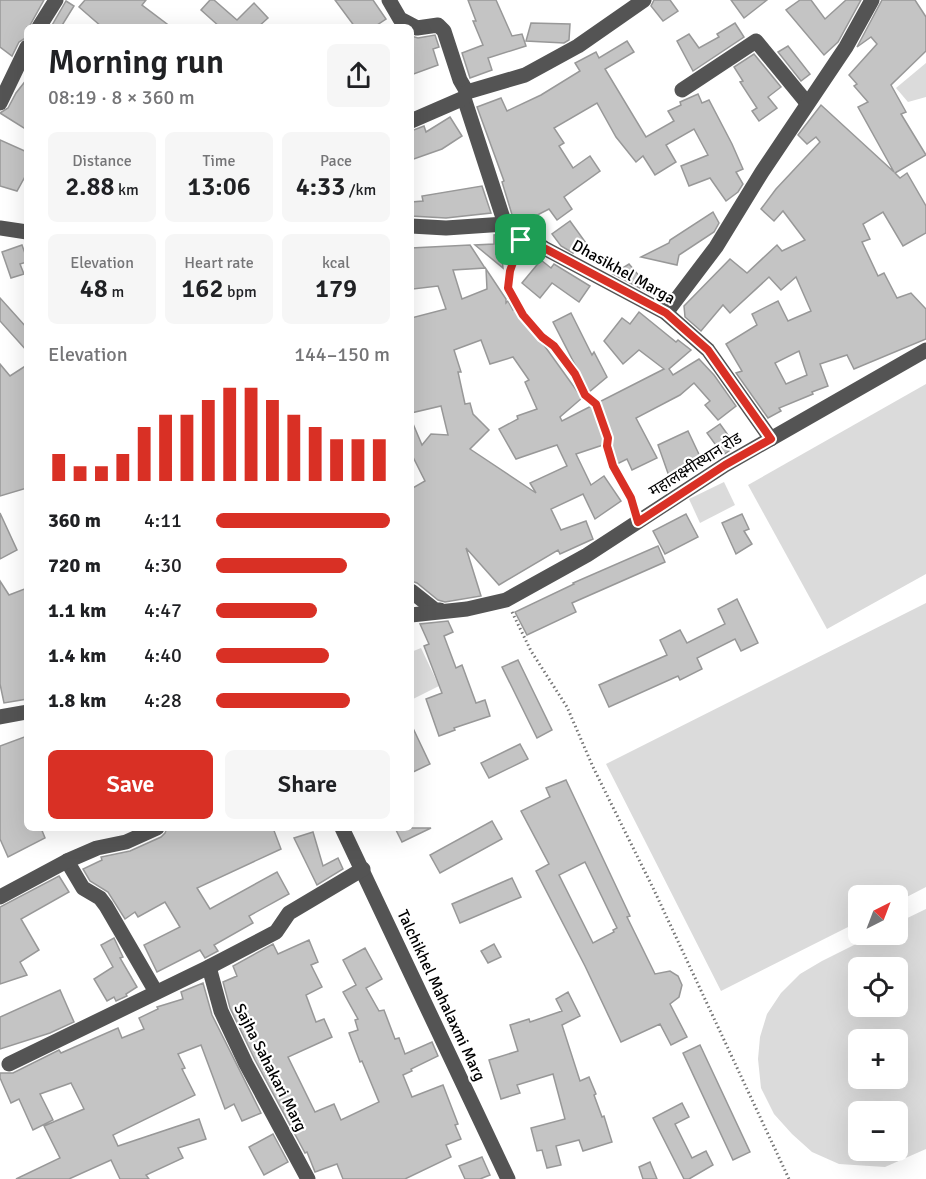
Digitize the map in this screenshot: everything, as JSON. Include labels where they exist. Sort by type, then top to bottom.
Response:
[{"type":"street","points":[[41,24],[56,0]]},
{"type":"street","points":[[389,0],[400,19],[409,24]]},
{"type":"street","points":[[414,120],[466,95],[525,75],[578,46],[644,0]]},
{"type":"street","points":[[666,313],[716,247],[807,103],[846,47],[872,0]]},
{"type":"street","points":[[414,26],[438,25],[444,31],[505,224],[446,228],[414,226]]},
{"type":"street","points":[[682,90],[756,41],[807,103]]},
{"type":"street","points":[[0,103],[24,53]]},
{"type":"street","name":"Dhasikhel Marga","points":[[505,224],[544,248],[666,313],[708,350],[771,439]]},
{"type":"street","points":[[0,228],[24,232]]},
{"type":"street","name":"महालक्ष्मीस्थान रोड","points":[[414,615],[448,612],[506,600],[587,555],[725,465],[926,350]]},
{"type":"street","points":[[414,593],[435,610],[448,612]]},
{"type":"street","points":[[0,717],[24,713]]},
{"type":"street","points":[[0,897],[67,861],[97,848],[126,842],[150,831]]},
{"type":"street","name":"Talchikhel Mahalaxmi Marg","points":[[344,831],[508,1179]]},
{"type":"street","points":[[67,861],[83,888],[100,898],[106,906],[156,992]]},
{"type":"street","points":[[9,1064],[276,932],[289,913],[363,869]]},
{"type":"street","name":"Sajha Sahakari Marg","points":[[209,967],[221,1011],[246,1064],[308,1179]]},
{"type":"path","points":[[520,233],[521,240],[510,271],[508,288],[523,315],[542,337],[554,346],[575,374],[585,395],[596,404],[608,438],[607,446],[613,466],[631,498],[638,522]]},
{"type":"path","points":[[506,600],[531,651],[567,706],[593,767],[659,900],[789,1179]]},
{"type":"shaded area","points":[[926,63],[926,97],[908,102],[896,88]]},
{"type":"shaded area","points":[[926,384],[926,574],[827,629],[748,485]]},
{"type":"shaded area","points":[[724,482],[735,505],[700,523],[689,499]]},
{"type":"shaded area","points":[[926,603],[926,887],[908,896],[908,885],[848,885],[848,927],[721,991],[606,764]]},
{"type":"shaded area","points":[[421,648],[439,686],[414,698],[414,651]]},
{"type":"shaded area","points":[[926,909],[926,1149],[908,1157],[908,1101],[848,1101],[848,1161],[899,1161],[885,1167],[839,1164],[812,1152],[774,1114],[761,1088],[758,1059],[760,1037],[767,1014],[781,993],[800,974],[854,945],[908,945],[908,918]]},
{"type":"building","points":[[0,0],[44,0],[31,24],[24,24],[24,39],[19,42],[12,56],[0,47]]},
{"type":"building","points":[[85,0],[146,0],[142,5],[167,24],[99,24],[79,7]]},
{"type":"building","points":[[210,0],[214,0],[237,20],[254,3],[268,18],[261,24],[217,24],[201,10]]},
{"type":"building","points":[[335,0],[373,0],[386,19],[378,24],[353,24]]},
{"type":"building","points":[[468,0],[496,0],[512,36],[522,34],[526,46],[488,58],[492,70],[470,78],[462,53],[483,45],[473,21],[476,21]]},
{"type":"building","points":[[654,0],[670,0],[678,11],[663,21],[651,6]]},
{"type":"building","points":[[731,0],[767,0],[744,18]]},
{"type":"building","points":[[800,0],[811,0],[825,19],[846,0],[861,0],[838,42],[824,55],[786,10]]},
{"type":"building","points":[[882,0],[915,0],[926,17],[926,51],[891,85],[906,112],[901,114],[926,155],[895,173],[900,178],[907,173],[926,206],[926,233],[903,246],[883,212],[863,224],[870,239],[862,242],[878,276],[884,273],[897,298],[911,293],[926,309],[926,339],[854,369],[847,355],[820,364],[828,386],[779,408],[781,411],[768,418],[736,373],[742,371],[726,344],[757,325],[752,314],[778,301],[788,321],[811,311],[796,277],[781,290],[769,277],[730,313],[723,305],[701,331],[685,317],[684,306],[730,259],[747,273],[777,245],[782,251],[805,240],[783,211],[774,221],[761,209],[776,189],[820,142],[816,137],[807,144],[798,135],[821,105],[894,172],[858,107],[868,102],[854,86],[857,84],[849,75],[877,44],[871,37],[857,47]],"holes":[[[799,351],[807,375],[786,384],[775,363]]]},
{"type":"building","points":[[66,1],[74,6],[63,24],[53,24]]},
{"type":"building","points":[[531,23],[570,24],[569,40],[564,43],[526,41]]},
{"type":"building","points":[[735,23],[744,37],[693,71],[677,41],[689,34],[699,48],[719,37],[717,34]]},
{"type":"building","points":[[435,35],[439,47],[433,49],[438,65],[414,74],[414,37]]},
{"type":"building","points":[[627,41],[634,52],[605,69],[646,137],[674,121],[668,111],[681,105],[680,102],[698,94],[702,103],[709,100],[743,169],[736,172],[743,184],[738,192],[726,201],[710,178],[689,186],[681,166],[708,155],[694,129],[666,145],[676,162],[655,175],[643,156],[636,162],[616,137],[597,103],[554,128],[564,143],[559,146],[573,168],[590,156],[600,171],[564,197],[572,209],[557,220],[549,209],[522,223],[513,218],[502,182],[504,181],[477,107],[501,98],[507,111],[541,95],[580,71],[575,63],[596,52],[599,58]]},
{"type":"building","points":[[788,46],[810,74],[801,81],[778,52]]},
{"type":"building","points":[[754,54],[781,87],[768,97],[777,108],[759,121],[752,111],[757,108],[740,82],[743,81],[734,67]]},
{"type":"building","points":[[24,83],[24,128],[0,113],[8,108]]},
{"type":"building","points":[[450,117],[462,136],[442,149],[414,159],[414,130],[424,126],[426,132]]},
{"type":"building","points":[[0,140],[24,151],[24,178],[17,191],[0,186]]},
{"type":"building","points":[[482,186],[491,213],[446,218],[414,216],[414,202],[423,201],[422,196]]},
{"type":"building","points":[[713,212],[719,223],[714,232],[679,255],[677,265],[641,257],[669,243],[670,240]]},
{"type":"building","points":[[570,221],[586,243],[573,253],[561,246],[552,234]]},
{"type":"building","points":[[503,234],[508,237],[508,245],[501,245],[503,268],[475,245],[494,244],[494,235]]},
{"type":"building","points":[[22,245],[24,263],[20,264],[24,274],[11,278],[2,252]]},
{"type":"building","points":[[470,245],[485,268],[453,270],[462,299],[487,289],[486,269],[506,299],[506,303],[508,301],[534,335],[536,334],[582,398],[560,417],[562,421],[664,369],[639,350],[623,364],[604,341],[622,318],[630,324],[639,312],[676,342],[678,340],[691,350],[669,369],[673,375],[699,359],[714,375],[736,406],[718,420],[705,405],[710,401],[694,383],[680,395],[636,418],[657,458],[632,470],[627,459],[617,464],[606,444],[576,454],[591,485],[604,476],[621,501],[595,519],[583,494],[551,509],[561,530],[586,521],[593,539],[560,554],[558,550],[499,585],[466,548],[481,596],[445,602],[438,600],[414,582],[414,487],[425,481],[414,459],[414,426],[422,445],[431,434],[448,435],[441,406],[414,412],[414,317],[446,309],[438,286],[414,289],[414,248]],"holes":[[[481,340],[490,364],[513,357],[529,380],[525,382],[537,409],[517,416],[518,419],[499,429],[516,459],[557,445],[567,466],[530,483],[536,493],[470,449],[489,430],[473,414],[470,403],[465,404],[458,372],[461,372],[454,350]]]},
{"type":"building","points":[[541,260],[551,268],[554,264],[590,286],[579,302],[552,283],[540,298],[522,283]]},
{"type":"building","points":[[629,264],[657,297],[613,274]]},
{"type":"building","points":[[0,298],[24,325],[24,348],[0,321]]},
{"type":"building","points":[[571,313],[592,355],[594,352],[607,377],[589,392],[553,322]]},
{"type":"building","points":[[0,364],[10,376],[24,367],[24,489],[0,496]]},
{"type":"building","points":[[720,424],[736,446],[723,455],[707,433]]},
{"type":"building","points":[[688,431],[703,463],[670,479],[658,445]]},
{"type":"building","points":[[0,513],[17,550],[0,559]]},
{"type":"building","points":[[686,514],[698,537],[665,554],[653,531]]},
{"type":"building","points":[[742,514],[749,529],[744,531],[752,544],[736,554],[722,523]]},
{"type":"building","points":[[658,546],[665,562],[572,603],[576,612],[527,635],[515,612],[573,583]]},
{"type":"building","points":[[0,581],[9,595],[24,589],[24,700],[4,703],[0,684]]},
{"type":"building","points":[[737,599],[758,643],[741,651],[735,639],[697,658],[702,669],[680,680],[678,676],[609,707],[599,685],[667,655],[660,640],[680,630],[687,643],[725,624],[718,609]]},
{"type":"building","points":[[448,621],[453,632],[444,636],[456,668],[462,665],[476,703],[485,700],[490,716],[454,728],[455,730],[439,736],[426,699],[442,693],[424,646],[429,644],[420,624]]},
{"type":"building","points":[[518,660],[552,730],[537,738],[502,667]]},
{"type":"building","points":[[414,730],[430,764],[414,772]]},
{"type":"building","points":[[24,737],[24,831],[42,831],[45,838],[8,857],[0,839],[0,746]]},
{"type":"building","points":[[520,744],[528,759],[489,778],[481,763]]},
{"type":"building","points":[[566,780],[655,974],[670,971],[678,976],[682,985],[679,997],[670,1004],[687,1037],[671,1045],[660,1024],[621,1042],[536,871],[549,864],[521,811],[550,797],[546,788]],"holes":[[[585,862],[617,928],[613,930],[614,932],[593,943],[559,875]]]},
{"type":"building","points":[[492,821],[502,839],[440,873],[430,855]]},
{"type":"building","points":[[431,828],[402,842],[396,831]]},
{"type":"building","points":[[166,831],[274,831],[281,849],[197,888],[210,909],[277,872],[289,894],[249,916],[253,923],[214,945],[218,951],[205,958],[200,950],[157,972],[144,945],[180,927],[165,902],[138,917],[135,912],[125,919],[108,892],[90,881],[83,869],[102,860],[101,857],[130,851]]},
{"type":"building","points":[[313,832],[323,866],[338,858],[343,869],[317,885],[294,838]]},
{"type":"building","points":[[59,876],[69,892],[21,919],[39,950],[20,962],[27,975],[0,984],[0,907]]},
{"type":"building","points":[[512,878],[521,897],[460,923],[452,904]]},
{"type":"building","points":[[114,938],[123,957],[120,958],[137,987],[126,994],[127,996],[116,1001],[114,997],[107,1001],[94,979],[113,967],[101,945]]},
{"type":"building","points":[[309,940],[318,962],[311,965],[322,987],[306,995],[316,1022],[324,1019],[332,1037],[288,1057],[315,1112],[334,1104],[341,1120],[379,1102],[349,1033],[358,1030],[355,1020],[358,1019],[343,992],[356,985],[343,960],[365,948],[382,979],[366,988],[379,1011],[384,1010],[395,1039],[399,1038],[405,1054],[432,1042],[438,1056],[403,1075],[412,1097],[443,1085],[458,1124],[455,1125],[461,1139],[446,1145],[451,1157],[405,1179],[343,1179],[337,1164],[315,1172],[307,1152],[305,1153],[255,1060],[230,1008],[223,982],[237,976],[233,966],[273,944],[278,954]]},
{"type":"building","points":[[494,944],[501,957],[488,963],[481,951]]},
{"type":"building","points":[[203,983],[212,1015],[261,1113],[242,1121],[234,1104],[225,1109],[201,1045],[178,1054],[185,1068],[182,1069],[195,1095],[113,1135],[118,1146],[199,1119],[206,1139],[178,1148],[183,1158],[146,1175],[149,1179],[120,1179],[111,1160],[69,1179],[16,1179],[60,1158],[44,1126],[84,1109],[71,1083],[40,1094],[53,1120],[33,1130],[19,1099],[11,1103],[0,1073],[13,1073],[59,1050],[61,1053],[118,1028],[122,1038],[144,1029],[139,1018],[158,1009],[157,1007],[183,999],[181,992]]},
{"type":"building","points":[[60,990],[74,1022],[50,1033],[0,1049],[0,1017]]},
{"type":"building","points":[[568,992],[580,1016],[562,1025],[580,1081],[589,1077],[612,1142],[583,1151],[579,1140],[556,1146],[561,1165],[547,1168],[542,1150],[537,1151],[531,1128],[565,1119],[553,1074],[517,1085],[520,1093],[501,1099],[489,1060],[518,1051],[510,1025],[529,1019],[530,1022],[562,1011],[556,999]]},
{"type":"building","points":[[700,1045],[750,1152],[733,1160],[683,1053]]},
{"type":"building","points":[[682,1103],[689,1117],[675,1124],[692,1158],[706,1151],[713,1165],[689,1179],[684,1179],[653,1118]]},
{"type":"building","points":[[273,1134],[288,1162],[264,1175],[249,1147]]},
{"type":"building","points":[[482,1157],[490,1175],[480,1179],[465,1179],[459,1166]]},
{"type":"building","points":[[650,1162],[657,1179],[643,1179],[639,1167]]},
{"type":"route","points":[[520,233],[666,313],[708,350],[771,439],[725,465],[638,522],[636,509],[613,466],[607,446],[608,438],[596,404],[585,395],[565,359],[523,315],[508,288],[510,271],[521,240],[520,233]]}]
